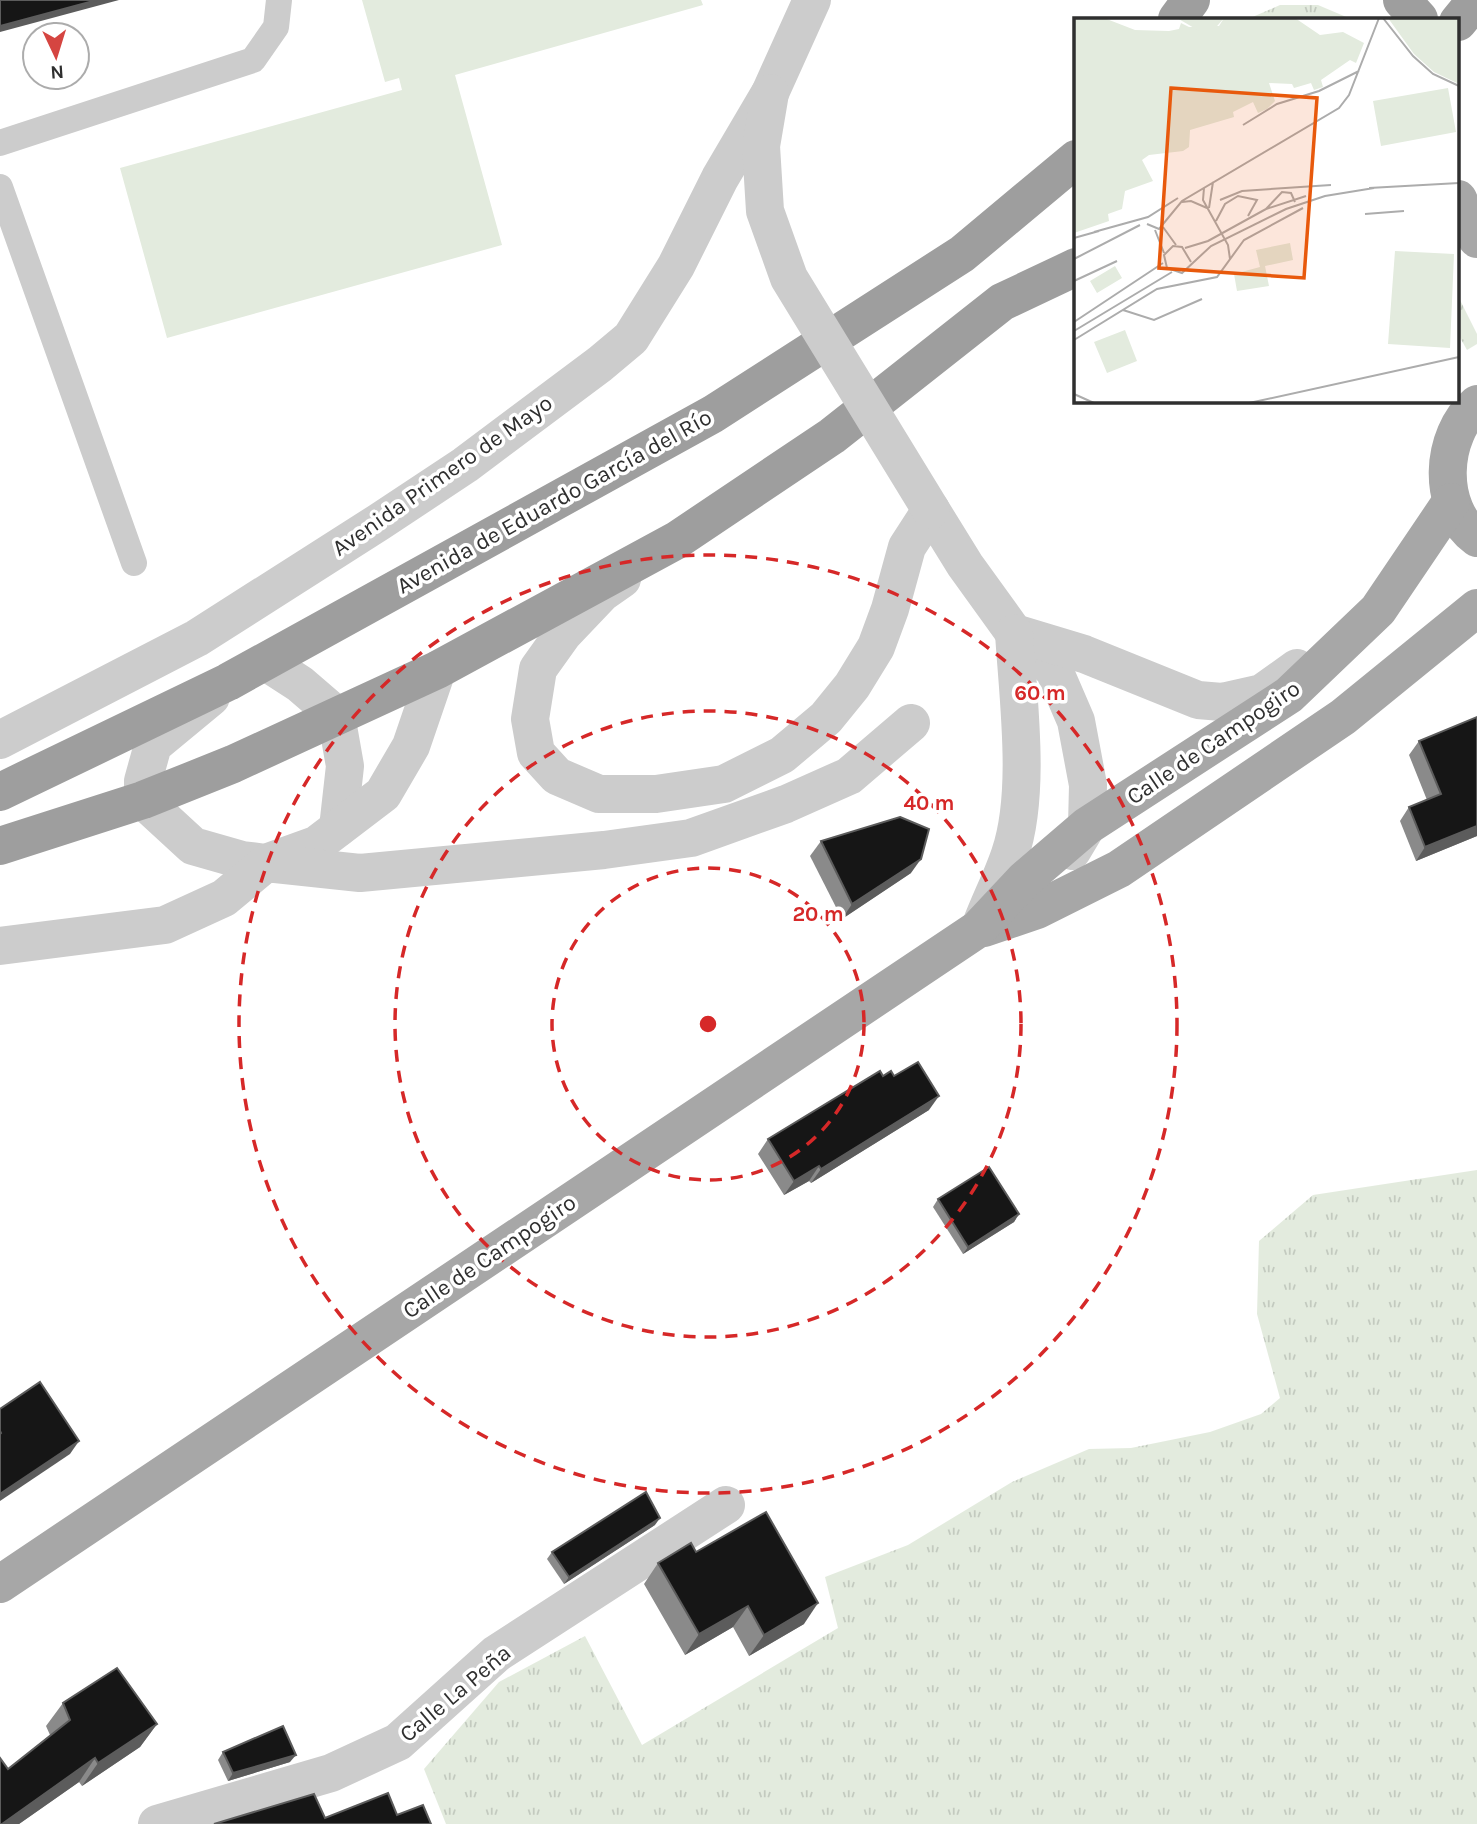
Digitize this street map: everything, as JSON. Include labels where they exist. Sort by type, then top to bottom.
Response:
[{"type":"highway","points":[[1178,18],[1191,0]]},
{"type":"highway","points":[[1402,0],[1418,18]]},
{"type":"highway","points":[[1460,20],[1476,0]]},
{"type":"highway","name":"Avenida de Eduardo García del Río","points":[[0,792],[228,682],[583,483],[713,414],[962,254],[1074,161]]},
{"type":"highway","points":[[0,845],[143,800],[233,764],[437,670],[677,540],[832,436],[1002,302],[1074,268]]},
{"type":"main road","points":[[1460,203],[1477,239]]},
{"type":"main road","points":[[1465,407],[1447,456],[1451,502],[1470,533],[1477,538]]},
{"type":"main road","name":"Calle de Campogiro","points":[[0,1584],[978,929],[1024,880],[1087,826],[1289,695],[1378,610],[1451,502]]},
{"type":"main road","name":"Calle de Campogiro","points":[[978,929],[1037,910],[1119,869],[1343,717],[1477,608]]},
{"type":"street","name":"Avenida Primero de Mayo","points":[[0,740],[197,638],[465,465],[631,338],[676,266],[720,178],[770,93],[811,0]]},
{"type":"street","name":"Avenida Primero de Mayo","points":[[770,93],[761,146],[762,184],[765,211],[785,267],[805,307],[965,565],[1014,633],[1054,670],[1076,721],[1088,785],[1087,826]]},
{"type":"street","points":[[677,540],[602,593],[564,634],[538,670],[530,719],[536,753],[557,776],[599,794],[656,793],[724,783],[782,755],[817,726],[852,686],[876,647],[890,609],[907,547],[931,510]]},
{"type":"street","points":[[978,929],[1011,853],[1018,815],[1021,732],[1014,633],[1083,654],[1198,700],[1222,702],[1262,693],[1378,610]]},
{"type":"street","points":[[265,662],[300,684],[336,715],[345,766],[338,828]]},
{"type":"street","points":[[0,946],[165,925],[224,898],[266,863],[316,845],[383,793],[411,746],[437,670]]},
{"type":"street","points":[[228,682],[153,745],[143,781],[143,800],[193,846],[242,860],[360,873],[604,850],[691,838],[786,804],[849,776],[911,723]]},
{"type":"street","points":[[1037,910],[1087,826]]},
{"type":"street","name":"Calle La Peña","points":[[157,1824],[331,1773],[398,1742],[496,1654],[726,1505]]},
{"type":"lane","points":[[0,143],[253,60],[276,27],[279,0]]},
{"type":"lane","points":[[0,187],[134,563]]},
{"type":"green space","points":[[362,0],[701,0],[703,5],[455,75],[502,245],[167,338],[120,168],[402,90],[399,78],[385,82]]},
{"type":"green space","points":[[1280,5],[1318,5],[1349,18],[1250,18]]},
{"type":"green space","points":[[1460,300],[1477,334],[1477,344],[1467,350],[1460,338]]},
{"type":"green space","points":[[1477,1170],[1477,1824],[446,1824],[424,1769],[499,1682],[585,1636],[642,1745],[838,1628],[825,1577],[908,1545],[1012,1482],[1089,1449],[1131,1448],[1210,1432],[1261,1414],[1280,1398],[1257,1314],[1259,1241],[1313,1195]]},
{"type":"building","points":[[0,0],[97,0],[0,26]]},
{"type":"building","points":[[1477,717],[1477,826],[1425,847],[1409,807],[1441,794],[1419,741]]},
{"type":"building","points":[[900,817],[929,829],[921,859],[852,904],[821,841]]},
{"type":"building","points":[[918,1062],[939,1096],[821,1169],[819,1166],[794,1181],[768,1139],[880,1071],[883,1076],[891,1071],[894,1076]]},
{"type":"building","points":[[989,1167],[1019,1214],[968,1247],[938,1199]]},
{"type":"building","points":[[40,1382],[79,1441],[0,1494],[0,1409]]},
{"type":"building","points":[[646,1492],[660,1518],[569,1577],[552,1552]]},
{"type":"building","points":[[766,1512],[818,1603],[764,1635],[748,1606],[699,1634],[658,1563],[691,1543],[696,1552]]},
{"type":"building","points":[[117,1668],[157,1724],[98,1763],[95,1758],[0,1824],[0,1758],[8,1769],[70,1720],[63,1703]]},
{"type":"building","points":[[283,1726],[296,1755],[233,1773],[223,1752]]},
{"type":"building","points":[[388,1793],[397,1815],[423,1805],[431,1824],[214,1824],[314,1794],[325,1818]]}]
